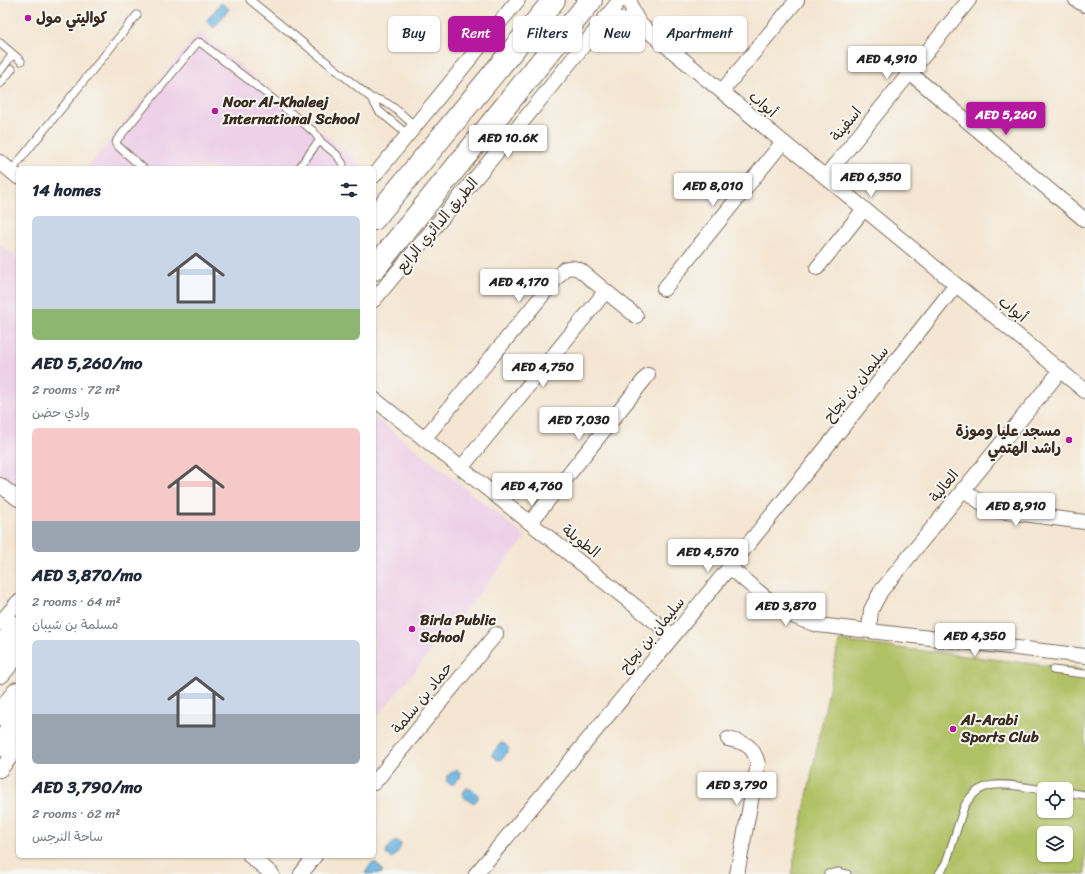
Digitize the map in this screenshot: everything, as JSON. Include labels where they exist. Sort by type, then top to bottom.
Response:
[{"type":"main road","points":[[376,217],[554,0]]},
{"type":"main road","name":"الطريق الدائري الرابع","points":[[376,267],[591,0]]},
{"type":"main road","points":[[0,648],[16,629]]},
{"type":"main road","points":[[0,672],[16,652]]},
{"type":"main road","points":[[0,715],[16,695]]},
{"type":"main road","points":[[0,745],[16,725]]},
{"type":"main road","points":[[0,755],[16,745]]},
{"type":"street","points":[[376,174],[518,0]]},
{"type":"street","name":"الطريق الدائري الرابع","points":[[607,16],[620,0]]},
{"type":"street","name":"أبواب","points":[[630,0],[635,16]]},
{"type":"street","points":[[722,91],[797,0]]},
{"type":"street","name":"اسفينة","points":[[824,176],[969,0]]},
{"type":"street","points":[[1076,0],[1085,5]]},
{"type":"street","name":"أبواب","points":[[645,28],[1085,391]]},
{"type":"street","name":"الطريق الدائري الرابع","points":[[376,298],[590,38]]},
{"type":"street","points":[[910,73],[1085,220]]},
{"type":"street","points":[[664,289],[783,142]]},
{"type":"street","points":[[817,268],[864,209]]},
{"type":"street","points":[[424,439],[564,269],[575,267],[636,316]]},
{"type":"street","name":"سليمان بن نجاح","points":[[476,874],[674,636],[956,285]]},
{"type":"street","points":[[461,468],[606,291]]},
{"type":"street","name":"العالية","points":[[868,631],[871,610],[878,595],[1061,370]]},
{"type":"street","points":[[530,523],[648,375]]},
{"type":"street","name":"الطويلة","points":[[376,401],[674,636]]},
{"type":"street","points":[[0,485],[16,497]]},
{"type":"street","points":[[963,489],[980,502],[999,511],[1085,522]]},
{"type":"street","points":[[729,567],[792,616],[818,625],[1085,656]]},
{"type":"street","points":[[0,623],[16,604]]},
{"type":"street","name":"حماد بن سلمة","points":[[376,781],[496,634]]},
{"type":"street","points":[[728,740],[742,742],[752,748],[758,764],[737,874]]},
{"type":"street","points":[[0,770],[16,750]]},
{"type":"street","points":[[252,858],[272,874]]},
{"type":"street","points":[[301,874],[313,858]]},
{"type":"lane","points":[[250,0],[372,98],[379,111],[411,130]]},
{"type":"lane","points":[[10,170],[138,14]]},
{"type":"lane","points":[[142,166],[116,144],[117,140],[198,42],[314,132],[321,142],[337,156],[342,166]]},
{"type":"lane","points":[[0,43],[21,60]]},
{"type":"lane","points":[[0,71],[13,54]]},
{"type":"lane","points":[[0,84],[12,69]]},
{"type":"lane","points":[[372,98],[386,102],[411,130]]},
{"type":"lane","points":[[300,166],[315,146],[321,142]]},
{"type":"lane","points":[[1053,670],[1085,674]]},
{"type":"lane","points":[[939,874],[946,863],[964,807],[974,793],[985,787],[998,785],[1037,789]]},
{"type":"lane","points":[[1073,793],[1085,795]]},
{"type":"lane","points":[[828,874],[838,872],[847,874]]},
{"type":"shaded area","name":"Noor Al-Khaleej International School","points":[[199,32],[363,166],[89,166]]},
{"type":"shaded area","points":[[0,244],[16,257],[16,487],[0,474]]},
{"type":"shaded area","name":"Birla Public School","points":[[376,418],[526,537],[376,718]]},
{"type":"green space","name":"Al-Arabi Sports Club","points":[[839,641],[1085,670],[1085,874],[791,874]]},
{"type":"water","points":[[221,3],[229,9],[214,28],[206,21]]},
{"type":"water","points":[[501,743],[505,744],[509,749],[504,757],[498,760],[492,755]]},
{"type":"water","points":[[457,770],[461,773],[460,778],[457,779],[454,784],[449,784],[446,781],[447,777]]},
{"type":"water","points":[[467,788],[473,790],[478,795],[478,799],[474,803],[467,800],[462,794]]},
{"type":"water","points":[[396,841],[401,844],[398,852],[392,858],[386,854],[390,846]]},
{"type":"water","points":[[375,863],[382,869],[382,873],[366,874],[365,873],[371,864]]},
{"type":"place","name":"كواليتي مول","points":[[28,18]]},
{"type":"place","name":"Noor Al-Khaleej International School","points":[[215,111]]},
{"type":"place","name":"مسجد عليا وموزة راشد الهتمي","points":[[1069,440]]},
{"type":"place","name":"Birla Public School","points":[[412,629]]},
{"type":"place","name":"Al-Arabi Sports Club","points":[[953,729]]}]
